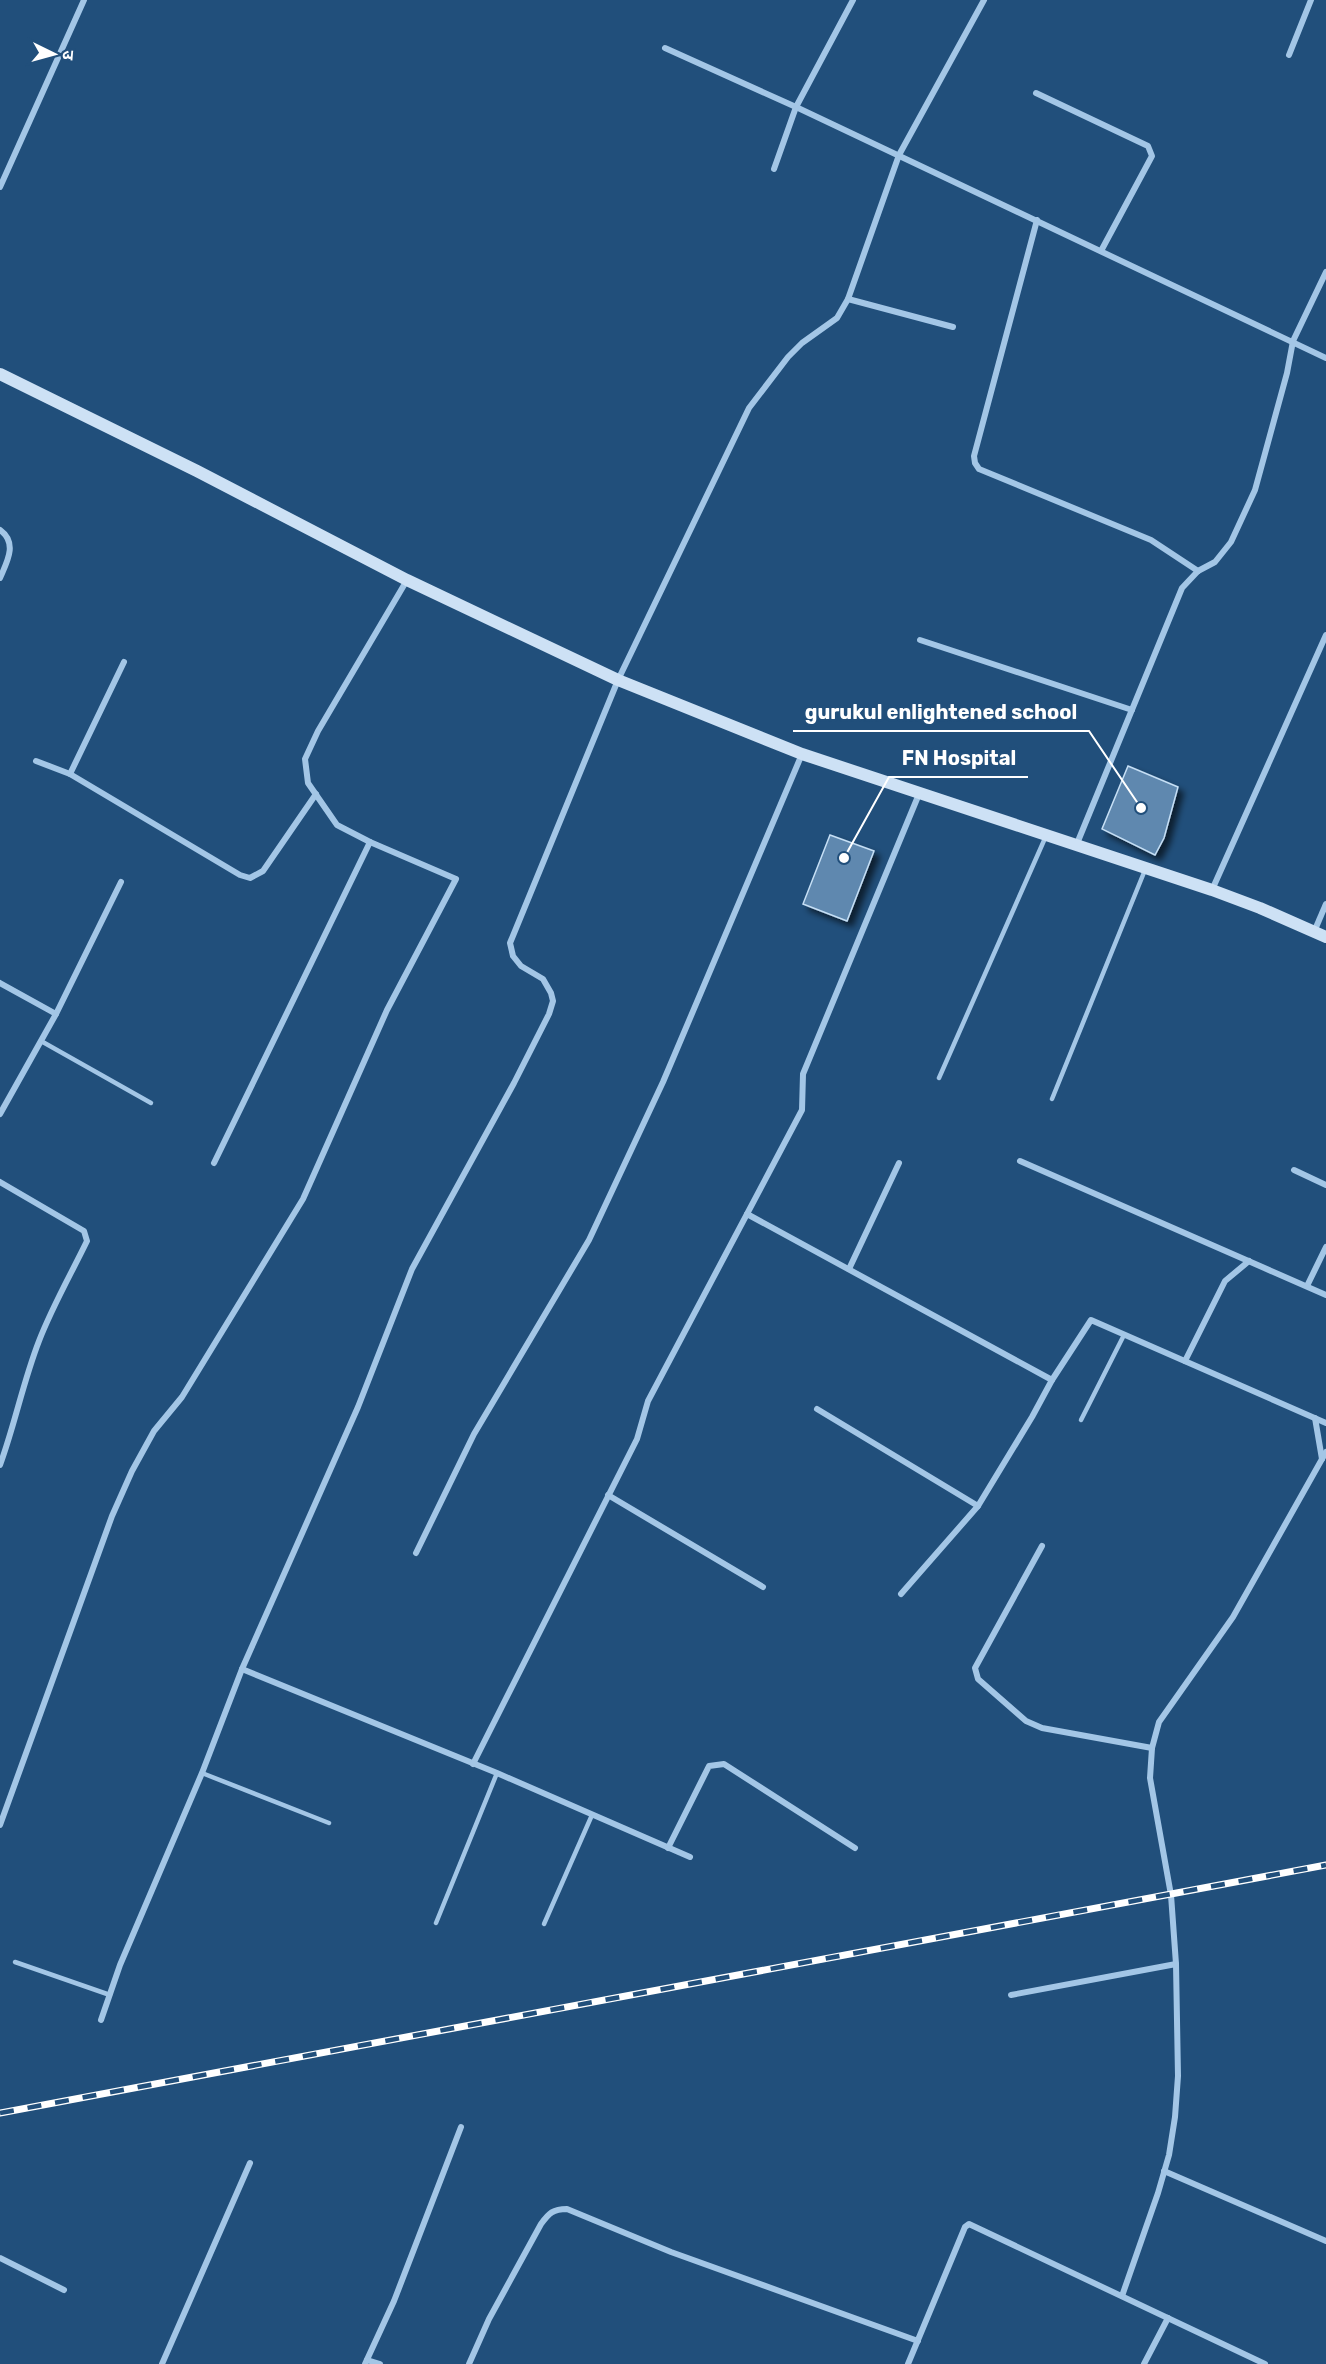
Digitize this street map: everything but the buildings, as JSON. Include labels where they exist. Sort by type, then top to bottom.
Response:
[{"type":"street","points":[[0,187],[84,0]]},
{"type":"street","points":[[774,169],[796,107],[853,0]]},
{"type":"street","points":[[101,2020],[120,1965],[202,1773],[242,1669],[358,1407],[412,1269],[514,1083],[549,1014],[553,1001],[551,993],[543,979],[521,966],[513,956],[510,943],[618,680],[749,408],[788,357],[802,343],[837,318],[849,299],[899,155],[984,0]]},
{"type":"street","points":[[1289,55],[1311,0]]},
{"type":"street","points":[[665,48],[899,155],[1326,358]]},
{"type":"street","points":[[1036,93],[1148,146],[1151,150],[1152,156],[1101,251]]},
{"type":"street","points":[[1037,220],[977,445],[975,464],[979,469],[1151,540],[1198,571]]},
{"type":"street","points":[[1076,846],[1182,588],[1198,571],[1215,562],[1231,542],[1255,490],[1287,373],[1293,341],[1326,272]]},
{"type":"street","points":[[849,299],[953,327]]},
{"type":"street","points":[[0,374],[196,471],[407,580],[618,680],[802,754],[1212,890],[1326,937]]},
{"type":"street","points":[[0,530],[9,540],[10,550],[0,578]]},
{"type":"street","points":[[0,1824],[112,1516],[132,1471],[154,1431],[182,1397],[303,1199],[387,1010],[456,879],[370,842],[337,825],[308,783],[305,759],[318,731],[407,580]]},
{"type":"street","points":[[1212,890],[1326,635]]},
{"type":"street","points":[[920,640],[1132,710]]},
{"type":"street","points":[[70,774],[124,662]]},
{"type":"street","points":[[416,1552],[474,1434],[589,1240],[663,1082],[802,754]]},
{"type":"street","points":[[36,761],[70,774],[250,878],[263,871],[316,794]]},
{"type":"street","points":[[473,1764],[637,1439],[648,1401],[802,1110],[803,1074],[919,794]]},
{"type":"street","points":[[214,1163],[370,842]]},
{"type":"street","points":[[0,1114],[56,1014],[121,882]]},
{"type":"street","points":[[1314,932],[1326,904]]},
{"type":"street","points":[[0,983],[56,1014]]},
{"type":"street","points":[[1020,1161],[1326,1295]]},
{"type":"street","points":[[849,1269],[899,1163]]},
{"type":"street","points":[[1294,1170],[1326,1185]]},
{"type":"street","points":[[0,1182],[84,1231],[87,1241],[39,1339],[20,1392],[11,1433],[0,1465]]},
{"type":"street","points":[[747,1214],[1052,1380]]},
{"type":"street","points":[[1307,1286],[1326,1247]]},
{"type":"street","points":[[1185,1361],[1225,1281],[1249,1261]]},
{"type":"street","points":[[901,1594],[978,1506],[1052,1380],[1091,1320],[1326,1423]]},
{"type":"street","points":[[817,1409],[978,1506]]},
{"type":"street","points":[[1315,1418],[1322,1460]]},
{"type":"street","points":[[1122,2296],[1164,2171],[1175,2116],[1178,2076],[1176,1964],[1171,1895],[1150,1778],[1152,1748],[1159,1722],[1233,1617],[1326,1452]]},
{"type":"street","points":[[608,1495],[763,1587]]},
{"type":"street","points":[[1042,1546],[975,1668],[978,1680],[1015,1714],[1042,1728],[1152,1748]]},
{"type":"street","points":[[242,1669],[496,1773],[690,1857]]},
{"type":"street","points":[[668,1848],[710,1766],[716,1764],[724,1764],[855,1848]]},
{"type":"street","points":[[1011,1995],[1176,1964]]},
{"type":"street","points":[[380,2364],[366,2362],[394,2301],[461,2127]]},
{"type":"street","points":[[162,2364],[250,2163]]},
{"type":"street","points":[[1164,2171],[1326,2241]]},
{"type":"street","points":[[469,2364],[489,2319],[541,2224],[549,2213],[558,2209],[567,2209],[671,2252],[918,2341]]},
{"type":"street","points":[[908,2364],[965,2227],[969,2224],[1265,2364]]},
{"type":"street","points":[[0,2259],[64,2290]]},
{"type":"street","points":[[1144,2364],[1168,2318]]},
{"type":"lane","points":[[939,1078],[1046,836]]},
{"type":"lane","points":[[1052,1099],[1145,868]]},
{"type":"lane","points":[[41,1041],[151,1103]]},
{"type":"lane","points":[[1082,1420],[1124,1335]]},
{"type":"lane","points":[[202,1773],[329,1823]]},
{"type":"lane","points":[[436,1923],[496,1773]]},
{"type":"lane","points":[[544,1924],[592,1815]]},
{"type":"lane","points":[[15,1962],[110,1995]]},
{"type":"railway","points":[[0,2113],[1326,1865]]},
{"type":"place","name":"gurukul enlightened school","points":[[1141,808]]},
{"type":"place","name":"FN Hospital","points":[[844,858]]}]
